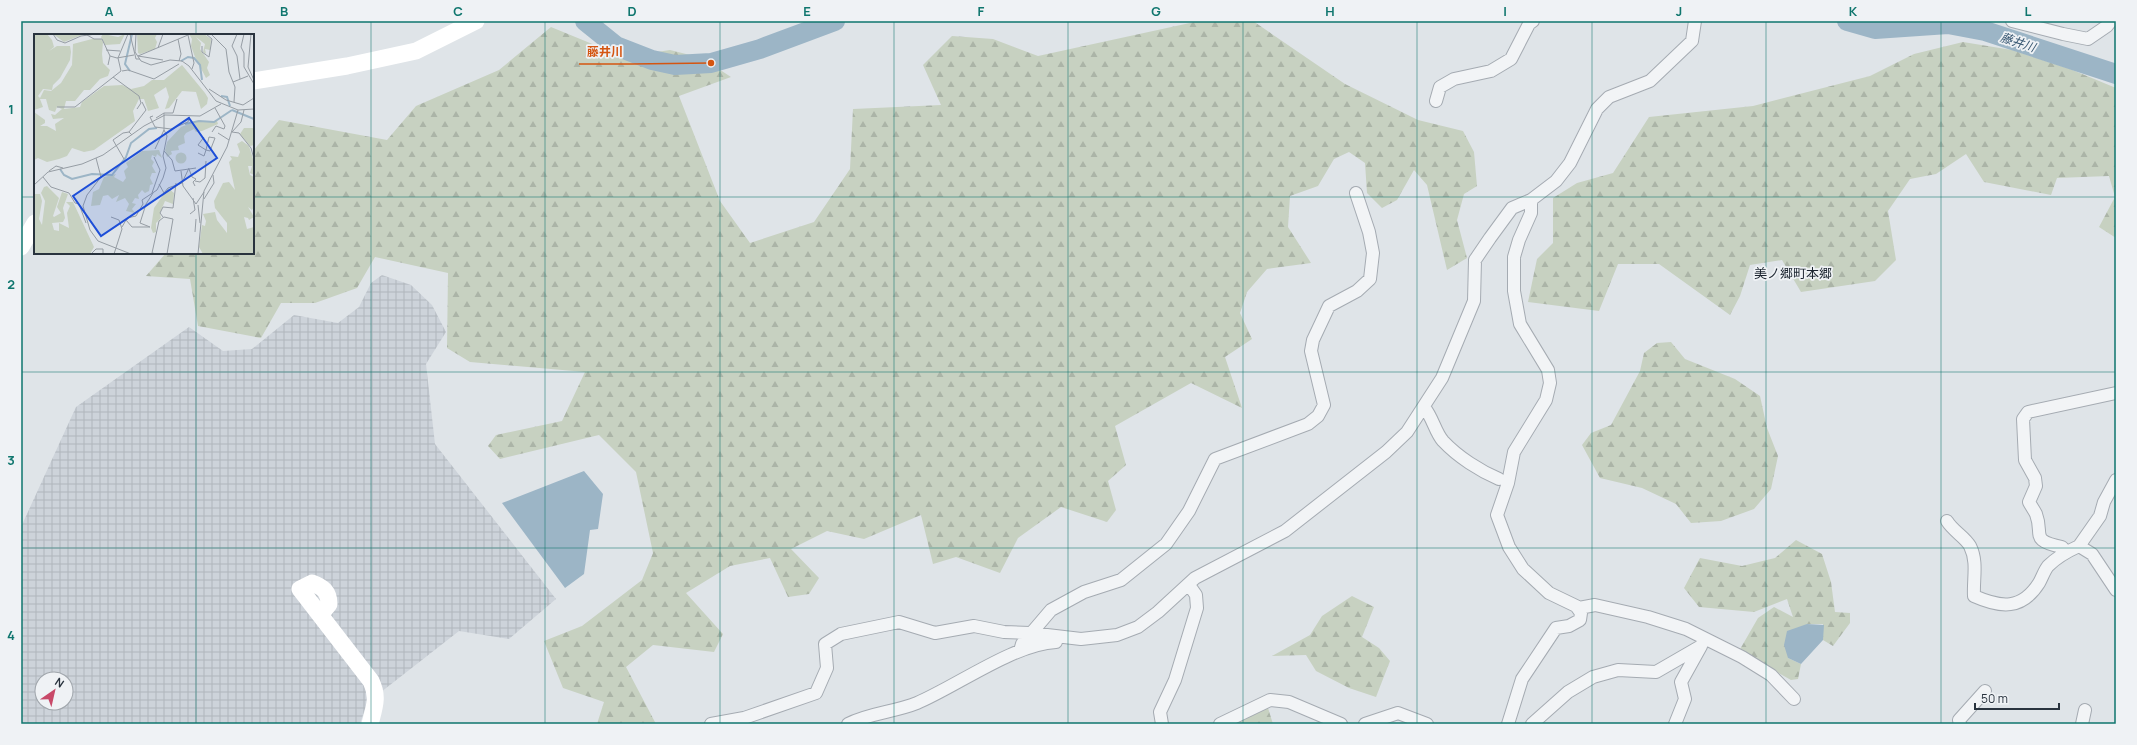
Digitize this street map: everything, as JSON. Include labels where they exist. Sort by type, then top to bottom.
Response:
[{"type":"street","points":[[254,81],[347,66],[416,51],[476,21]]},
{"type":"street","points":[[1436,101],[1440,87],[1454,80],[1491,71],[1511,58],[1529,24],[1533,21]]},
{"type":"street","points":[[712,724],[744,718],[816,693],[827,668],[826,644],[841,634],[899,622],[935,633],[974,626],[1022,634],[1030,633],[1068,638],[1093,639],[1117,635],[1138,627],[1189,585],[1195,578],[1285,532],[1386,452],[1407,432],[1442,378],[1474,301],[1475,260],[1512,208],[1531,200],[1556,180],[1570,163],[1597,109],[1609,97],[1650,81],[1692,41],[1695,21]]},
{"type":"street","points":[[2012,21],[2088,39],[2107,26],[2111,21]]},
{"type":"street","points":[[1020,651],[1022,644],[1030,633],[1051,610],[1084,592],[1121,580],[1166,544],[1189,511],[1215,459],[1308,424],[1318,416],[1324,405],[1311,351],[1313,340],[1329,306],[1357,291],[1370,279],[1373,253],[1369,232],[1356,193]]},
{"type":"street","points":[[1531,200],[1531,214],[1519,240],[1514,257],[1514,291],[1520,324],[1548,370],[1550,383],[1546,400],[1499,479],[1497,515],[1509,548],[1523,569],[1549,592],[1579,608],[1596,605],[1648,617],[1686,629],[1702,642],[1742,657],[1771,675],[1794,699]]},
{"type":"street","points":[[21,247],[34,225]]},
{"type":"street","points":[[2066,552],[2062,547],[2052,545],[2042,540],[2038,535],[2036,515],[2029,502],[2036,486],[2035,478],[2025,460],[2023,419],[2028,412],[2116,393]]},
{"type":"street","points":[[1424,407],[1432,417],[1443,441],[1484,472],[1499,479]]},
{"type":"street","points":[[1497,515],[1508,483],[1514,452]]},
{"type":"street","points":[[1947,521],[1951,528],[1970,546],[1976,563],[1973,580],[1974,596],[1993,605],[2010,604],[2027,598],[2040,582],[2047,567],[2066,552],[2079,546],[2100,516],[2104,502],[2116,480]]},
{"type":"street","points":[[2079,546],[2092,554],[2116,590]]},
{"type":"street","points":[[1162,724],[1160,712],[1175,680],[1197,608],[1196,595],[1189,585]]},
{"type":"street","points":[[1508,724],[1522,679],[1556,628],[1569,626],[1580,620],[1581,613],[1579,608]]},
{"type":"street","points":[[320,615],[372,681],[376,690],[377,699],[370,724]]},
{"type":"street","points":[[848,724],[916,703],[1041,642],[1067,641],[1068,638]]},
{"type":"street","points":[[1532,724],[1568,692],[1593,677],[1618,670],[1656,672],[1702,642]]},
{"type":"street","points":[[1675,724],[1685,699],[1681,682],[1702,642]]},
{"type":"street","points":[[1960,724],[1958,720],[1985,691]]},
{"type":"street","points":[[1220,724],[1270,700],[1289,702],[1341,724]]},
{"type":"street","points":[[2082,724],[2086,710]]},
{"type":"street","points":[[1365,724],[1398,713],[1406,719],[1427,724]]},
{"type":"shaded area","points":[[382,275],[411,285],[432,305],[446,332],[426,364],[435,444],[556,599],[509,639],[459,631],[367,703],[360,724],[21,724],[21,527],[76,407],[189,327],[223,351],[252,349],[294,315],[338,323],[359,307],[371,283]]},
{"type":"green space","points":[[1199,21],[1253,21],[1345,84],[1418,120],[1463,131],[1474,152],[1477,186],[1464,194],[1457,220],[1467,258],[1447,270],[1427,185],[1414,170],[1397,200],[1382,208],[1367,193],[1365,163],[1349,152],[1334,159],[1318,186],[1290,196],[1288,227],[1311,263],[1267,269],[1247,292],[1240,313],[1252,339],[1225,357],[1242,408],[1191,383],[1115,426],[1126,465],[1108,481],[1116,510],[1107,522],[1061,507],[1018,538],[1000,573],[956,557],[933,564],[921,515],[864,539],[827,531],[791,549],[819,578],[809,594],[788,597],[770,558],[730,566],[686,593],[723,634],[714,652],[653,645],[626,667],[656,724],[597,724],[604,702],[563,688],[544,641],[582,626],[642,580],[653,553],[636,472],[599,435],[500,459],[488,446],[496,435],[562,421],[585,372],[470,362],[447,348],[448,273],[375,257],[357,288],[315,303],[281,303],[261,338],[198,326],[190,279],[146,276],[165,254],[254,254],[254,150],[279,120],[387,140],[416,106],[499,70],[551,27],[624,57],[670,50],[702,58],[731,77],[679,96],[720,201],[750,243],[814,222],[850,169],[853,109],[941,105],[923,65],[952,36],[993,39],[1038,56]]},
{"type":"green space","points":[[1963,42],[2012,50],[2070,69],[2116,88],[2116,238],[2099,227],[2115,197],[2109,176],[2057,178],[2051,195],[1984,182],[1966,154],[1936,174],[1910,179],[1888,211],[1896,260],[1875,281],[1801,292],[1782,260],[1750,265],[1740,296],[1730,315],[1659,264],[1618,264],[1599,311],[1528,302],[1537,259],[1553,243],[1553,198],[1577,183],[1613,173],[1649,117],[1753,106],[1870,76],[1914,54]]},
{"type":"green space","points":[[1671,342],[1685,359],[1735,379],[1760,396],[1767,428],[1778,456],[1771,489],[1754,509],[1721,521],[1691,523],[1676,504],[1642,488],[1600,478],[1582,445],[1591,433],[1611,425],[1640,371],[1644,353],[1657,343]]},
{"type":"green space","points":[[1796,540],[1822,554],[1831,582],[1835,612],[1850,613],[1850,623],[1833,646],[1823,640],[1823,624],[1807,624],[1788,658],[1801,664],[1798,679],[1791,680],[1739,651],[1758,618],[1774,607],[1793,617],[1787,599],[1754,612],[1699,607],[1684,588],[1700,558],[1742,566],[1775,558]]},
{"type":"green space","points":[[1352,596],[1374,607],[1362,637],[1379,648],[1390,661],[1376,697],[1349,688],[1316,671],[1306,655],[1272,656],[1310,635],[1322,616]]},
{"type":"green space","points":[[1268,708],[1273,724],[1229,724]]},
{"type":"water","points":[[584,471],[603,494],[598,529],[590,530],[584,574],[565,588],[502,503]]},
{"type":"water","points":[[1807,624],[1824,625],[1823,640],[1801,664],[1788,658],[1784,645],[1787,631]]},
{"type":"waterway","name":"藤井川","points":[[585,21],[616,46],[652,60],[675,65],[711,63],[760,49],[835,21]]},
{"type":"waterway","name":"藤井川","points":[[1847,21],[1875,29],[1948,24],[1985,31],[2116,74]]},
{"type":"place","name":"藤井川","points":[[711,63]]},
{"type":"district","name":"美ノ郷町本郷","points":[[1793,273]]}]
